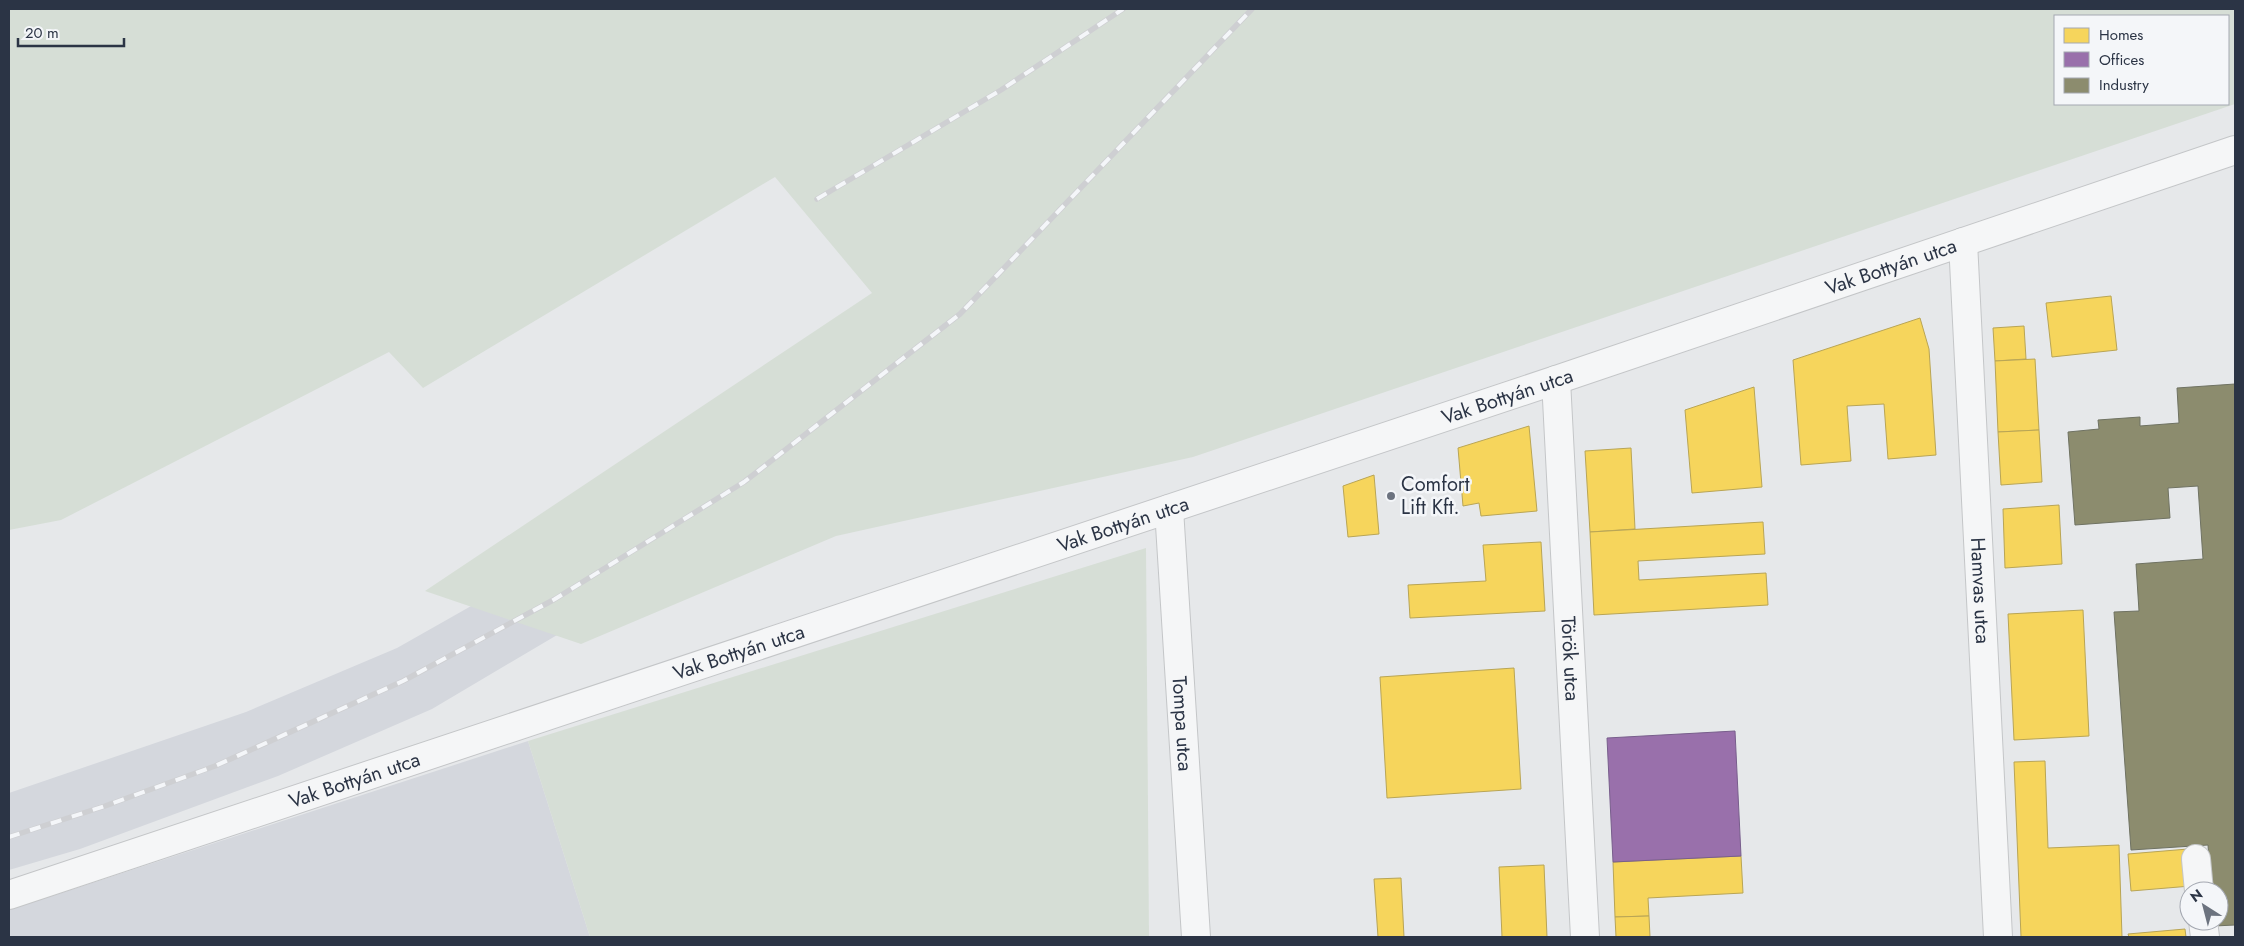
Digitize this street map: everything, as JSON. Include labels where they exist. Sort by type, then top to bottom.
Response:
[{"type":"street","name":"Vak Bottyán utca","points":[[9,895],[1556,380],[2235,150]]},
{"type":"street","name":"Hamvas utca","points":[[1962,242],[1998,937]]},
{"type":"street","name":"Török utca","points":[[1556,380],[1585,937]]},
{"type":"street","name":"Tompa utca","points":[[1169,509],[1196,937]]},
{"type":"street","points":[[2196,859],[2198,881]]},
{"type":"shaded area","points":[[9,9],[2235,9],[2235,104],[1193,457],[836,536],[581,644],[425,591],[872,293],[775,177],[423,388],[389,352],[61,520],[9,530]]},
{"type":"shaded area","points":[[1146,548],[1149,937],[590,937],[528,741]]},
{"type":"shaded area","points":[[565,553],[596,612],[432,709],[278,776],[80,849],[9,870],[9,793],[246,712],[397,648]]},
{"type":"shaded area","points":[[528,741],[590,937],[9,937],[9,910]]},
{"type":"building: Homes","points":[[2111,296],[2117,350],[2052,357],[2046,303]]},
{"type":"building: Homes","points":[[1920,318],[1929,349],[1936,455],[1888,459],[1884,404],[1847,406],[1851,461],[1801,465],[1793,360]]},
{"type":"building: Homes","points":[[2024,326],[2026,359],[1995,361],[1993,328]]},
{"type":"building: Homes","points":[[2035,359],[2039,430],[1998,432],[1995,361]]},
{"type":"building: Homes","points":[[1754,387],[1762,487],[1692,493],[1685,410]]},
{"type":"building: Homes","points":[[1529,426],[1537,511],[1481,516],[1479,503],[1463,506],[1458,448]]},
{"type":"building: Homes","points":[[2039,430],[2042,482],[2001,485],[1998,432]]},
{"type":"building: Homes","points":[[1631,448],[1635,529],[1590,532],[1585,451]]},
{"type":"building: Homes","points":[[1374,475],[1379,534],[1348,537],[1343,486]]},
{"type":"building: Homes","points":[[2059,505],[2062,564],[2005,568],[2003,509]]},
{"type":"building: Homes","points":[[1763,522],[1765,554],[1638,561],[1639,580],[1766,573],[1768,605],[1594,615],[1590,532]]},
{"type":"building: Homes","points":[[1541,542],[1545,611],[1410,618],[1408,585],[1486,581],[1483,545]]},
{"type":"building: Homes","points":[[2083,610],[2089,736],[2014,740],[2008,614]]},
{"type":"building: Homes","points":[[1514,668],[1521,789],[1387,798],[1380,677]]},
{"type":"building: Homes","points":[[2045,761],[2048,848],[2119,845],[2122,937],[2021,937],[2014,762]]},
{"type":"building: Homes","points":[[2188,849],[2191,881],[2179,881],[2179,887],[2131,891],[2128,854]]},
{"type":"building: Homes","points":[[1741,856],[1743,893],[1648,898],[1649,916],[1615,917],[1613,862]]},
{"type":"building: Homes","points":[[1544,865],[1547,937],[1502,937],[1499,867]]},
{"type":"building: Homes","points":[[1401,878],[1404,937],[1378,937],[1374,879]]},
{"type":"building: Homes","points":[[1649,916],[1650,937],[1616,937],[1615,917]]},
{"type":"building: Homes","points":[[2179,930],[2185,931],[2186,937],[2129,937],[2128,934]]},
{"type":"building: Offices","points":[[1735,731],[1741,856],[1613,862],[1607,738]]},
{"type":"building: Industry","points":[[2235,384],[2235,925],[2229,925],[2229,881],[2210,881],[2208,845],[2131,850],[2114,612],[2139,611],[2136,564],[2203,559],[2198,486],[2168,488],[2170,518],[2075,525],[2068,432],[2099,429],[2098,420],[2140,417],[2140,426],[2179,423],[2177,388]]},
{"type":"railway","points":[[817,199],[1001,90],[1123,9]]},
{"type":"railway","points":[[9,837],[105,806],[215,766],[403,681],[555,599],[744,482],[960,314],[1252,9]]},
{"type":"place","name":"Comfort Lift Kft.","points":[[1391,496]]}]
